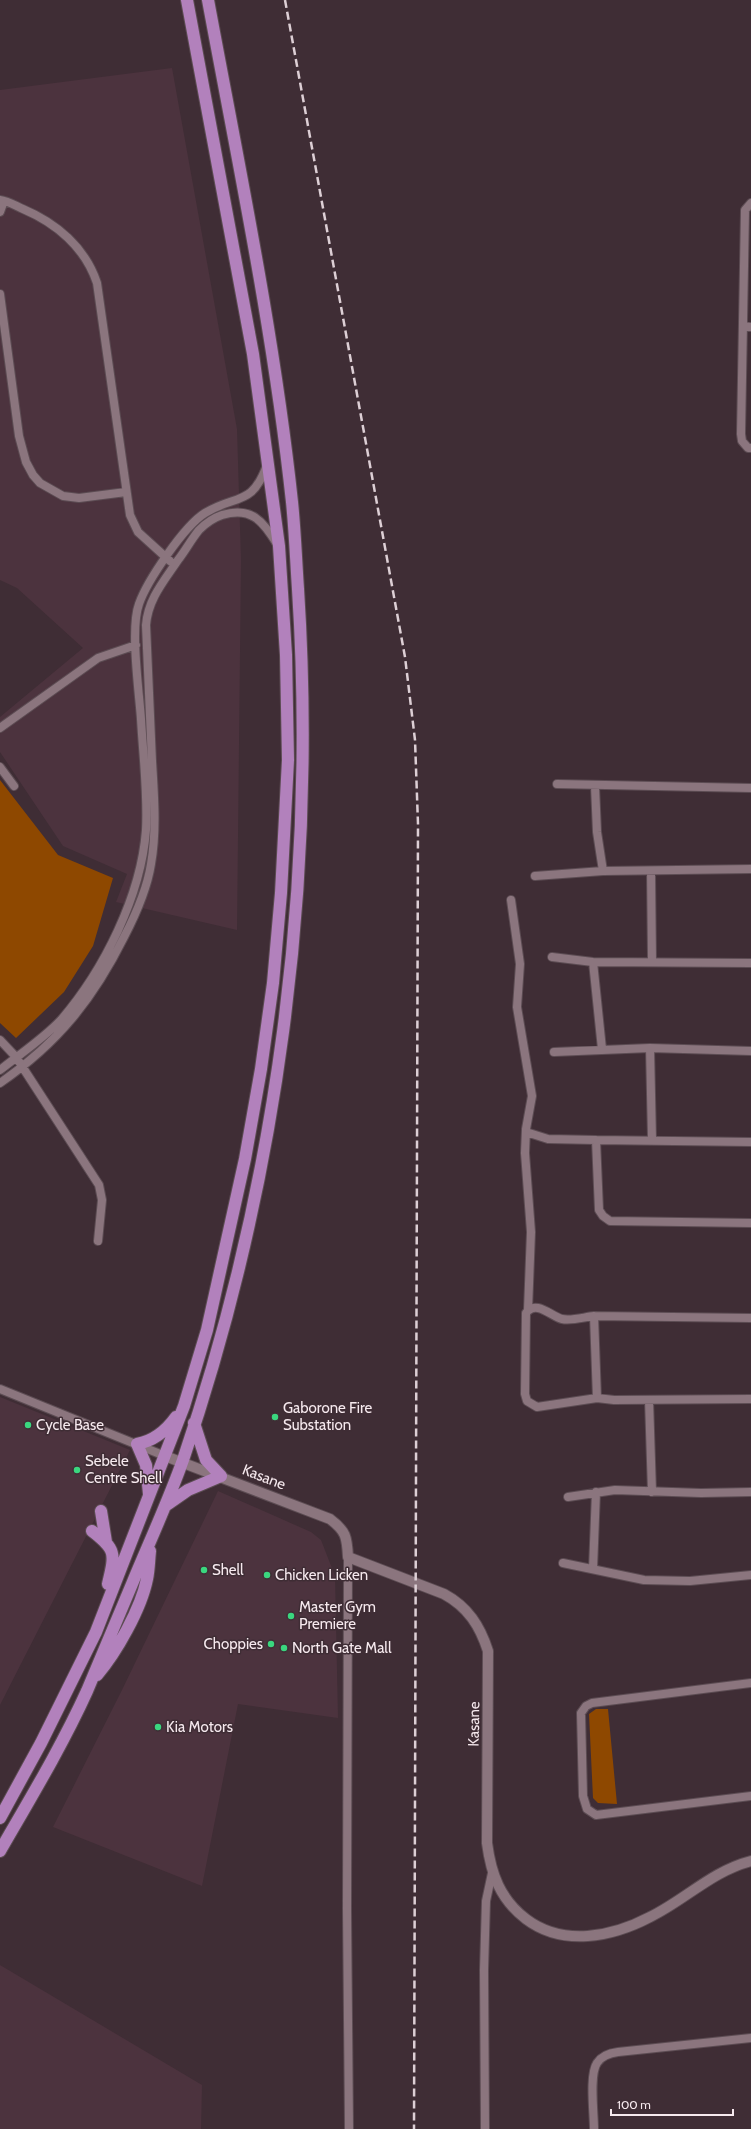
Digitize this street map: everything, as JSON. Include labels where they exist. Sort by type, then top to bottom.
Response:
[{"type":"highway","points":[[0,1818],[41,1743],[96,1632],[184,1406],[206,1330],[245,1159],[261,1068],[272,983],[281,893],[288,760],[286,655],[279,546],[253,354],[187,0]]},
{"type":"highway","points":[[0,1851],[32,1796],[90,1683],[165,1506],[182,1462],[233,1292],[258,1179],[278,1067],[288,993],[297,891],[302,777],[302,653],[293,506],[272,348],[208,0]]},
{"type":"highway","points":[[150,1496],[146,1465],[136,1444],[146,1442],[158,1436],[172,1423],[184,1406]]},
{"type":"highway","points":[[165,1506],[188,1490],[221,1476],[206,1460],[194,1423]]},
{"type":"highway","points":[[101,1511],[106,1542]]},
{"type":"highway","points":[[92,1531],[112,1549],[112,1568],[98,1616],[96,1632]]},
{"type":"street","points":[[0,212],[2,200],[53,225],[82,252],[92,269],[97,283],[126,492],[132,524],[138,532],[175,565]]},
{"type":"street","points":[[751,203],[745,210],[747,326],[741,434],[742,440],[748,448],[751,448]]},
{"type":"street","points":[[0,294],[18,436],[26,462],[33,475],[40,483],[63,496],[79,498],[126,492]]},
{"type":"street","points":[[0,1070],[44,1036],[60,1020],[90,979],[116,932],[138,878],[144,846],[147,813],[136,645],[136,614],[142,595],[166,558],[195,521],[206,512],[240,500],[255,489],[262,480],[268,460]]},
{"type":"street","points":[[0,1083],[22,1067],[70,1021],[92,994],[124,938],[147,884],[151,864],[155,823],[146,625],[147,613],[153,597],[199,530],[217,517],[230,512],[247,514],[260,520],[279,546]]},
{"type":"street","points":[[0,728],[98,658],[136,645]]},
{"type":"street","points":[[0,767],[14,786]]},
{"type":"street","points":[[557,784],[595,786],[751,788]]},
{"type":"street","points":[[595,786],[597,832],[603,871]]},
{"type":"street","points":[[535,876],[603,871],[751,869]]},
{"type":"street","points":[[651,871],[652,962]]},
{"type":"street","points":[[511,900],[520,964],[517,1007],[532,1096],[526,1132],[525,1152],[531,1232],[528,1310],[526,1313],[525,1394],[527,1401],[537,1408],[597,1398],[649,1400],[751,1399]]},
{"type":"street","points":[[552,957],[593,962],[751,963]]},
{"type":"street","points":[[593,962],[602,1048]]},
{"type":"street","points":[[0,1040],[16,1057],[99,1185],[102,1200],[98,1241]]},
{"type":"street","points":[[554,1052],[602,1048],[650,1048],[751,1052]]},
{"type":"street","points":[[650,1048],[652,1140]]},
{"type":"street","points":[[526,1132],[548,1139],[751,1142]]},
{"type":"street","points":[[596,1140],[599,1210],[603,1216],[610,1220],[751,1223]]},
{"type":"street","points":[[528,1310],[532,1308],[542,1309],[561,1319],[594,1316],[751,1318]]},
{"type":"street","points":[[594,1316],[597,1398]]},
{"type":"street","points":[[0,1389],[165,1456]]},
{"type":"street","points":[[649,1400],[652,1492]]},
{"type":"street","name":"Kasane","points":[[165,1456],[221,1476],[330,1519],[340,1527],[347,1539],[348,1557],[454,1600],[471,1615],[482,1633],[488,1651],[490,1670],[487,1843],[492,1874],[511,1904],[522,1916],[534,1925],[550,1933],[571,1937],[597,1935],[626,1928],[651,1917],[715,1876],[751,1861]]},
{"type":"street","points":[[568,1497],[615,1490],[701,1494],[751,1492]]},
{"type":"street","points":[[593,1569],[596,1492]]},
{"type":"street","points":[[348,1557],[347,1909],[349,2129]]},
{"type":"street","points":[[563,1563],[644,1580],[676,1582],[751,1575]]},
{"type":"street","points":[[751,1683],[592,1703],[586,1706],[581,1713],[582,1796],[587,1809],[596,1815],[751,1796]]},
{"type":"street","points":[[485,2129],[484,1970],[486,1901],[492,1874]]},
{"type":"street","points":[[594,2129],[593,2071],[602,2057],[608,2053],[751,2038]]},
{"type":"shaded area","points":[[172,68],[237,429],[241,560],[237,930],[116,902],[127,874],[63,846],[0,752],[0,717],[83,648],[17,588],[0,580],[0,90]]},
{"type":"shaded area","points":[[0,780],[58,855],[113,878],[93,946],[64,992],[16,1038],[0,1023]]},
{"type":"shaded area","points":[[0,1397],[130,1450],[0,1705]]},
{"type":"shaded area","points":[[218,1491],[311,1532],[321,1540],[335,1576],[338,1718],[238,1704],[202,1886],[53,1827],[122,1690]]},
{"type":"shaded area","points":[[596,1709],[608,1709],[617,1804],[598,1803],[593,1798],[589,1714]]},
{"type":"shaded area","points":[[0,1965],[202,2085],[201,2129],[0,2129]]},
{"type":"railway","points":[[285,0],[405,657],[415,740],[418,824],[414,2129]]},
{"type":"place","name":"Gaborone Fire Substation","points":[[275,1417]]},
{"type":"place","name":"Cycle Base","points":[[28,1425]]},
{"type":"place","name":"Sebele Centre Shell","points":[[77,1470]]},
{"type":"place","name":"Shell","points":[[204,1570]]},
{"type":"place","name":"Chicken Licken","points":[[267,1575]]},
{"type":"place","name":"Master Gym Premiere","points":[[291,1616]]},
{"type":"place","name":"Choppies","points":[[271,1644]]},
{"type":"place","name":"North Gate Mall","points":[[284,1648]]},
{"type":"place","name":"Kia Motors","points":[[158,1727]]}]
